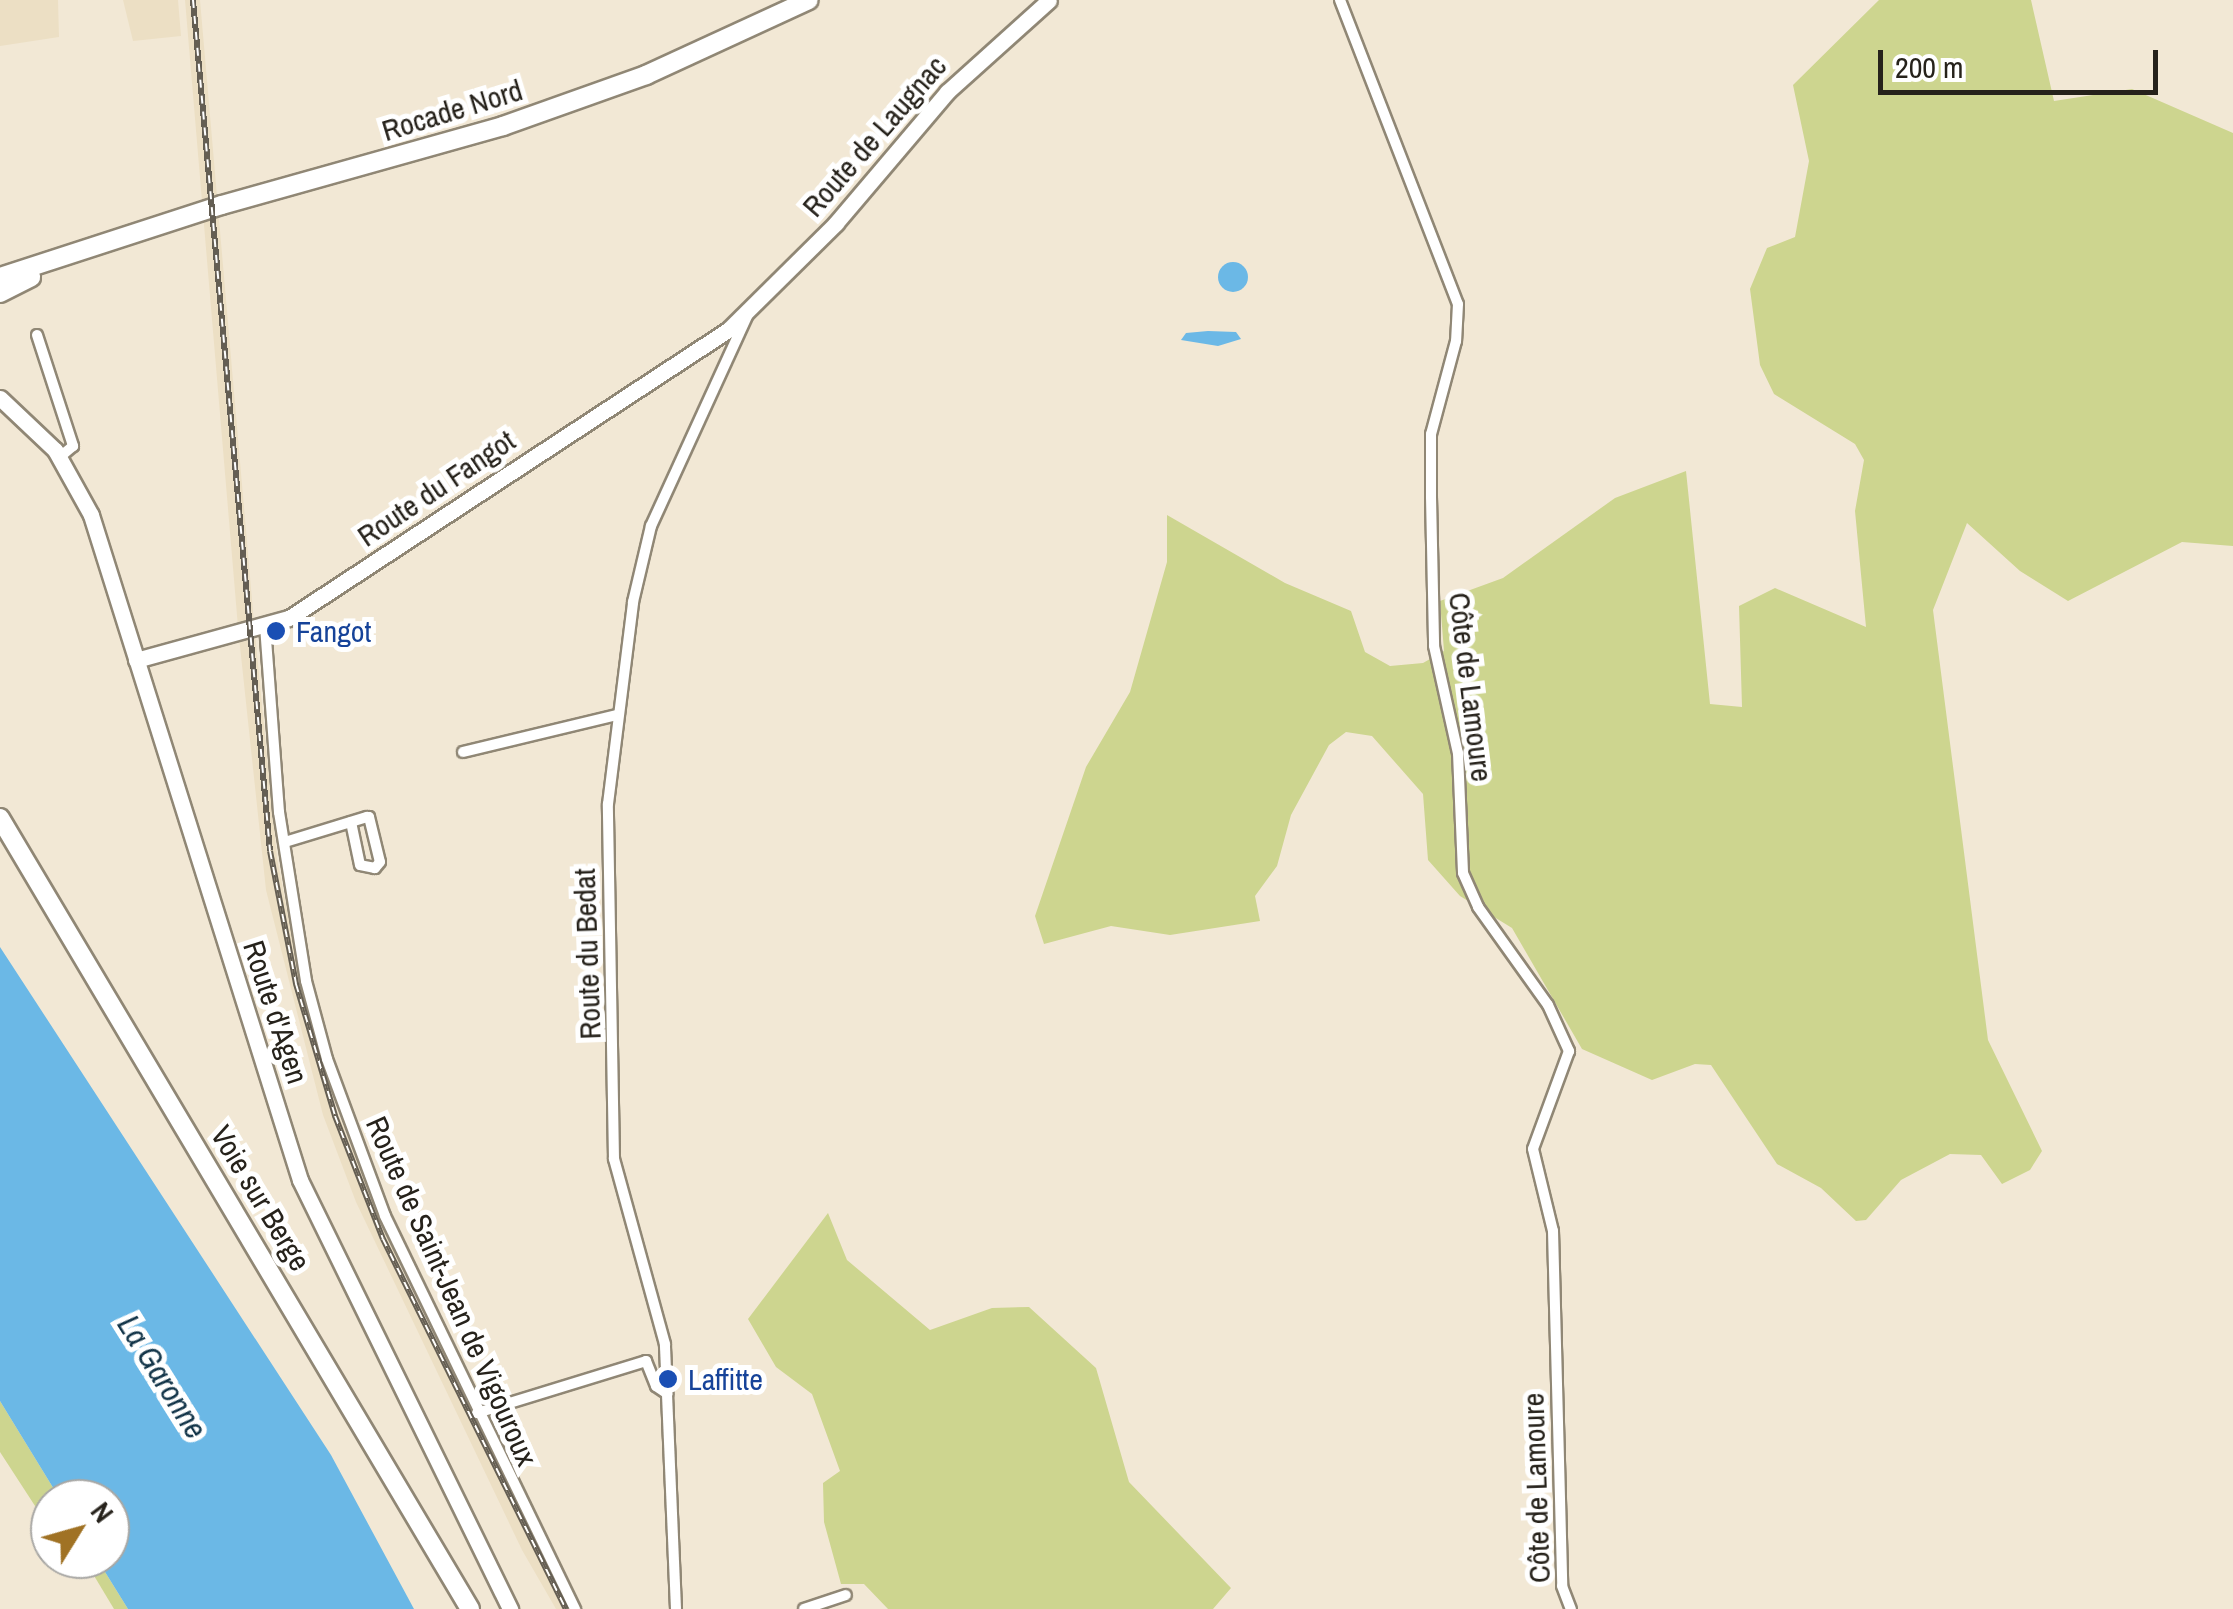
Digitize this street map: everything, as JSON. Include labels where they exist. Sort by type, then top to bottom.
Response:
[{"type":"main road","name":"Rocade Nord","points":[[100,246],[503,126],[646,75],[809,0]]},
{"type":"main road","name":"Route de Laugnac","points":[[747,316],[946,92],[1049,0]]},
{"type":"main road","points":[[0,276],[100,246]]},
{"type":"main road","points":[[0,293],[100,246]]},
{"type":"main road","name":"Route du Fangot","points":[[136,660],[265,626],[346,583],[747,316]]},
{"type":"main road","name":"Route d'Agen","points":[[0,386],[60,458],[91,516],[300,1180],[510,1609]]},
{"type":"main road","name":"Route d'Agen","points":[[0,398],[26,420]]},
{"type":"main road","name":"Voie sur Berge","points":[[0,818],[470,1609]]},
{"type":"street","name":"Côte de Lamoure","points":[[1340,0],[1458,304],[1456,340],[1431,434],[1430,498],[1434,646],[1458,753],[1463,873],[1478,907],[1548,1005],[1569,1051],[1533,1150],[1553,1232],[1562,1586],[1569,1607]]},
{"type":"street","name":"Route du Bedat","points":[[676,1609],[668,1394],[656,1305],[614,1159],[607,835],[617,714],[656,509],[747,316]]},
{"type":"street","points":[[37,335],[73,446],[60,458]]},
{"type":"street","name":"Route de Saint-Jean de Vigouroux","points":[[265,626],[285,842],[306,980],[327,1059],[385,1216],[477,1414],[575,1609]]},
{"type":"street","points":[[463,752],[617,714]]},
{"type":"street","points":[[285,842],[351,822],[371,819],[375,868],[360,865],[351,822]]},
{"type":"street","points":[[477,1414],[646,1361],[656,1386],[668,1394]]},
{"type":"street","points":[[804,1609],[846,1595]]},
{"type":"shaded area","points":[[0,0],[58,0],[59,37],[0,46]]},
{"type":"shaded area","points":[[123,0],[178,0],[181,36],[133,41]]},
{"type":"shaded area","points":[[185,0],[200,0],[254,623],[238,627]]},
{"type":"shaded area","points":[[255,633],[277,858],[305,1004],[337,1111],[406,1280],[572,1609],[556,1609],[522,1550],[356,1202],[323,1115],[266,890],[239,637]]},
{"type":"green space","points":[[1879,0],[2031,0],[2054,101],[2132,89],[2233,133],[2233,546],[2182,542],[2068,601],[2020,571],[1967,523],[1933,610],[1988,1040],[2042,1151],[2030,1170],[2002,1184],[1981,1155],[1950,1154],[1901,1180],[1866,1220],[1856,1221],[1821,1188],[1777,1164],[1711,1065],[1695,1064],[1652,1080],[1582,1049],[1512,928],[1460,896],[1428,860],[1423,794],[1372,736],[1346,732],[1329,745],[1291,815],[1277,866],[1255,896],[1260,921],[1170,935],[1111,926],[1044,944],[1035,916],[1086,767],[1130,692],[1167,562],[1167,515],[1285,583],[1351,611],[1365,652],[1390,666],[1423,663],[1444,651],[1440,601],[1503,578],[1615,498],[1686,471],[1710,704],[1742,707],[1739,606],[1775,588],[1866,627],[1855,511],[1864,460],[1855,444],[1774,394],[1760,365],[1750,289],[1767,248],[1795,237],[1809,161],[1793,85]]},
{"type":"green space","points":[[828,1213],[847,1260],[930,1330],[992,1308],[1029,1307],[1096,1368],[1129,1482],[1231,1588],[1213,1609],[888,1609],[864,1584],[841,1584],[824,1522],[823,1483],[840,1471],[812,1394],[776,1367],[748,1319]]},
{"type":"green space","points":[[0,1401],[48,1479],[30,1479],[30,1498],[0,1452]]},
{"type":"green space","points":[[96,1579],[109,1579],[128,1609],[114,1609]]},
{"type":"water","points":[[1233,262],[1247,271],[1248,277],[1239,291],[1233,292],[1219,283],[1218,277],[1227,263]]},
{"type":"water","points":[[1236,332],[1241,339],[1218,346],[1181,340],[1186,333]]},
{"type":"water","name":"La Garonne","points":[[0,947],[331,1455],[414,1609],[128,1609],[109,1579],[130,1579],[130,1479],[48,1479],[0,1401]]},
{"type":"railway","points":[[193,0],[270,851],[296,984],[335,1116],[383,1239],[566,1609]]},
{"type":"place","name":"Fangot","points":[[276,631]]},
{"type":"place","name":"Laffitte","points":[[668,1379]]}]
